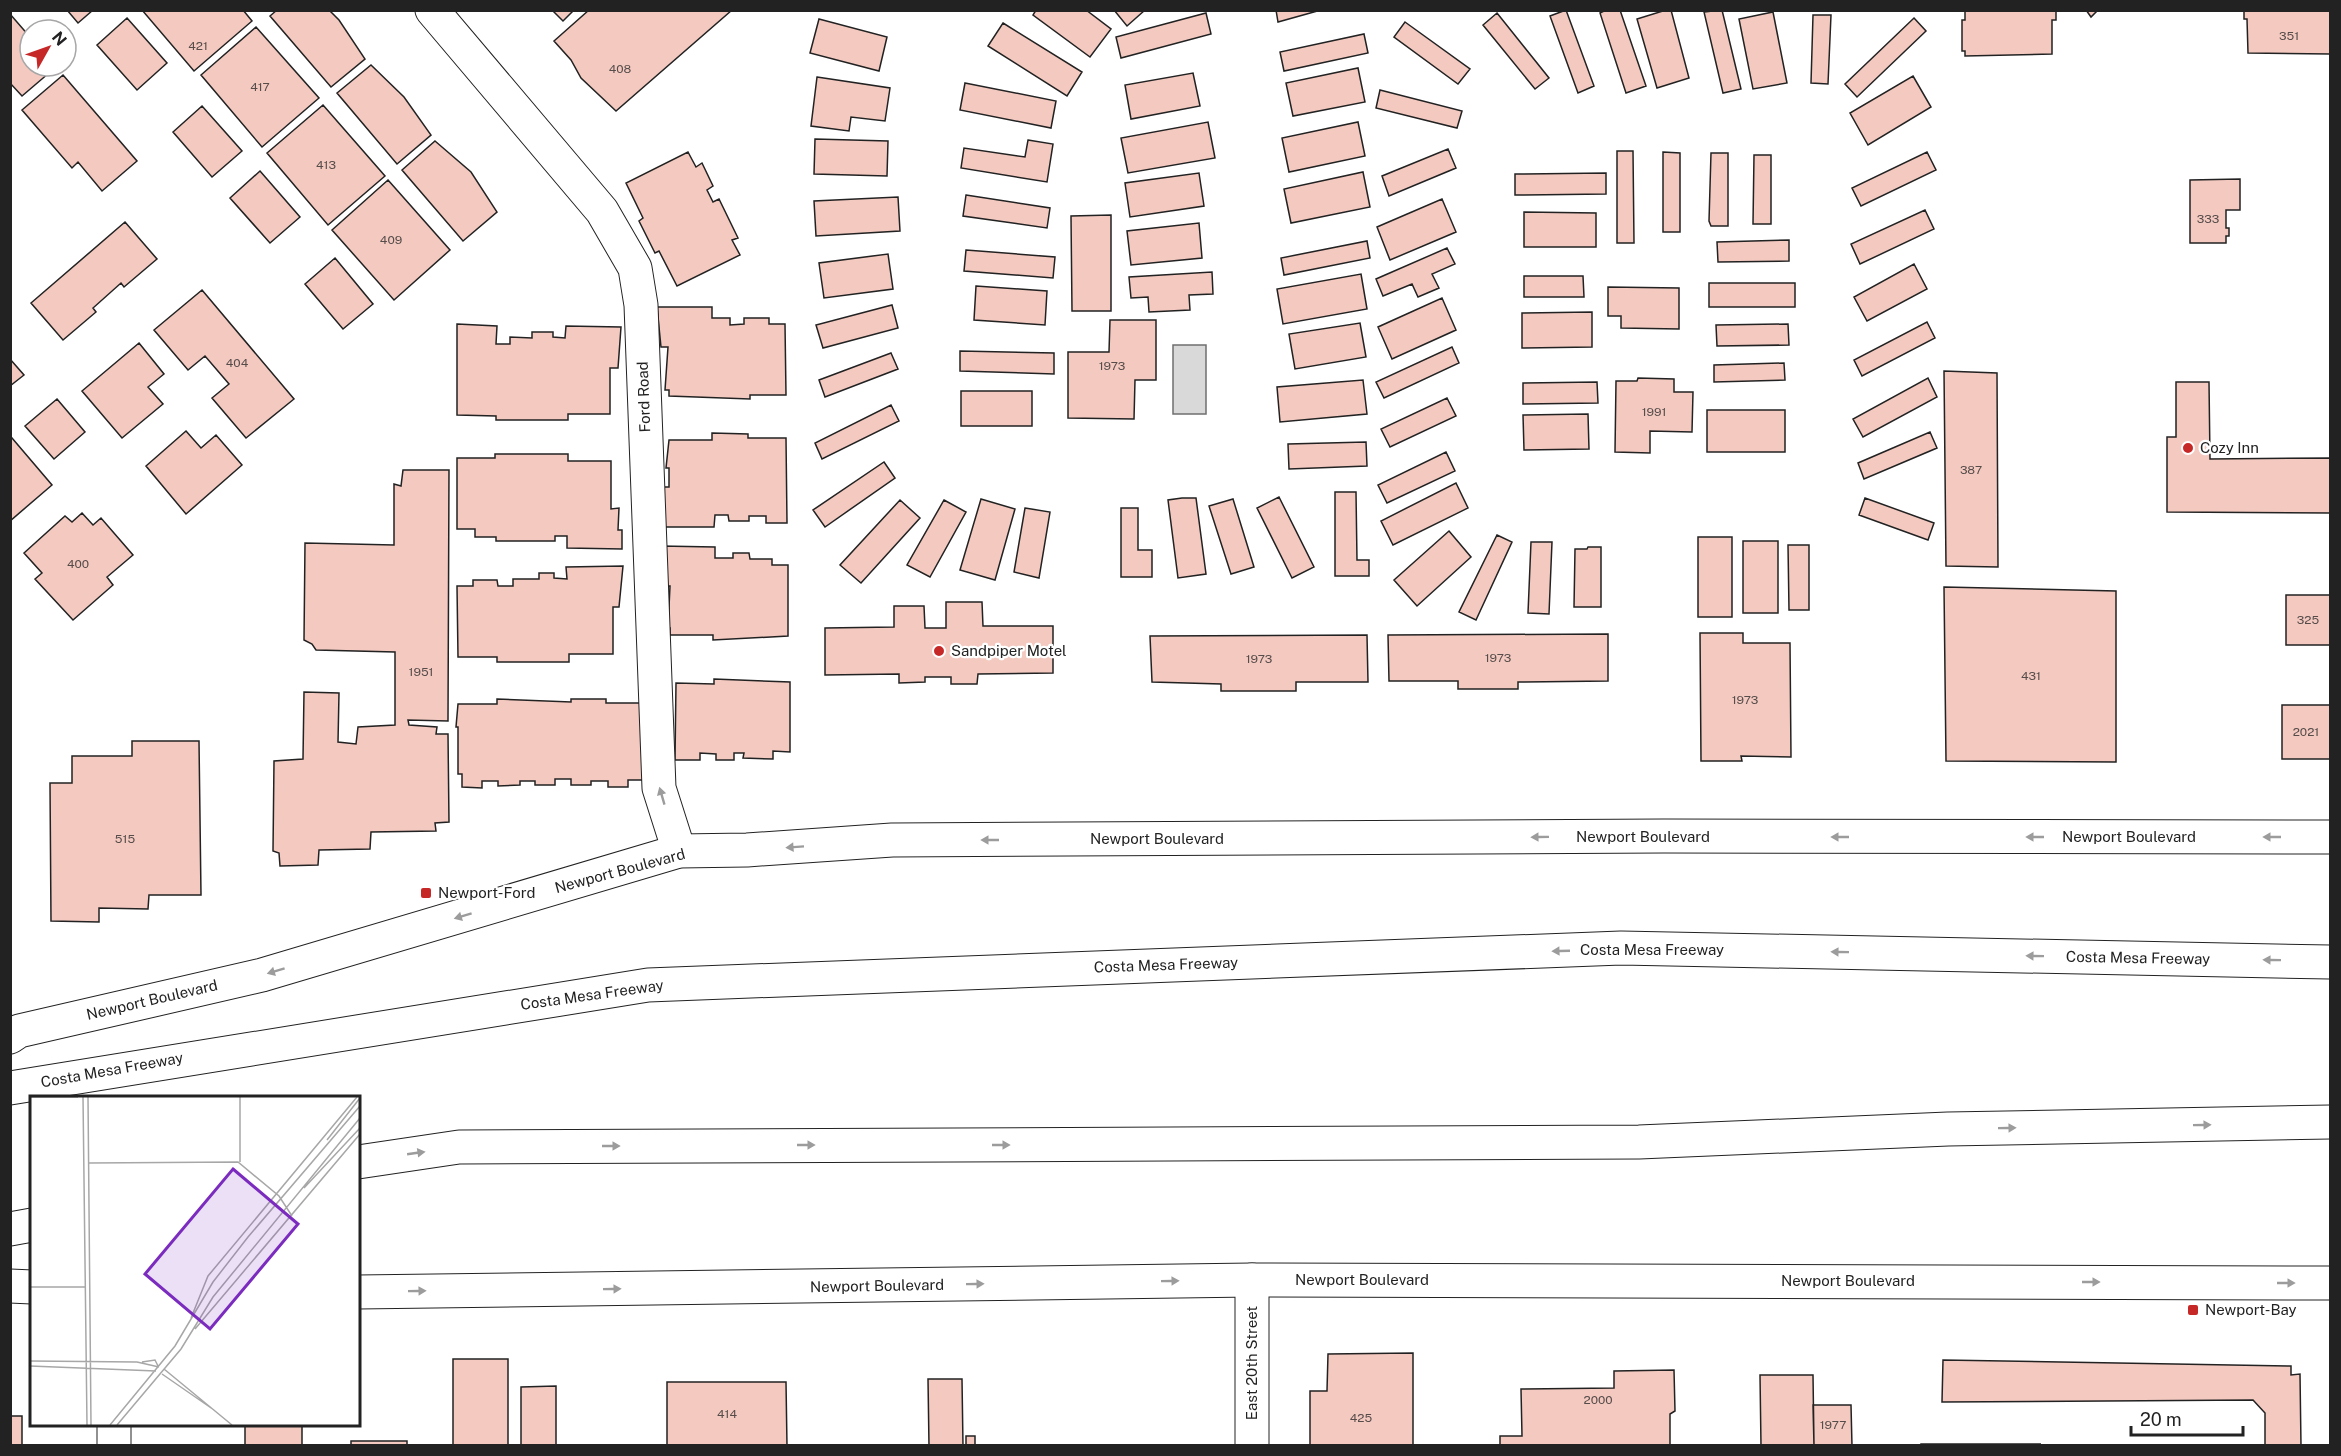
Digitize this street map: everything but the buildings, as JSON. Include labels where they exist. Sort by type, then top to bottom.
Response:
[{"type":"main road","name":"Ford Road","points":[[432,10],[602,211],[634,268],[641,304],[659,788],[679,852]]},
{"type":"main road","name":"Newport Boulevard","points":[[10,1037],[19,1031],[262,975],[679,852],[747,850],[892,840],[1664,836],[2331,837]]},
{"type":"main road","name":"Costa Mesa Freeway","points":[[10,1088],[648,985],[1621,948],[2331,962]]},
{"type":"main road","points":[[360,1162],[459,1147],[1639,1142],[1948,1129],[2331,1122]]},
{"type":"main road","points":[[10,1229],[30,1225]]},
{"type":"main road","name":"Newport Boulevard","points":[[360,1292],[1252,1280],[2331,1283]]},
{"type":"main road","name":"East 20th Street","points":[[1252,1280],[1252,1446]]},
{"type":"main road","points":[[10,1286],[30,1287]]},
{"type":"main road","points":[[114,1426],[114,1446]]},
{"type":"shaded area","points":[[1173,345],[1206,345],[1206,414],[1173,414]]},
{"type":"place","name":"Cozy Inn","points":[[2188,448]]},
{"type":"place","name":"Sandpiper Motel","points":[[939,651]]},
{"type":"place","name":"Newport-Ford","points":[[426,893]]},
{"type":"place","name":"Newport-Bay","points":[[2193,1310]]}]
